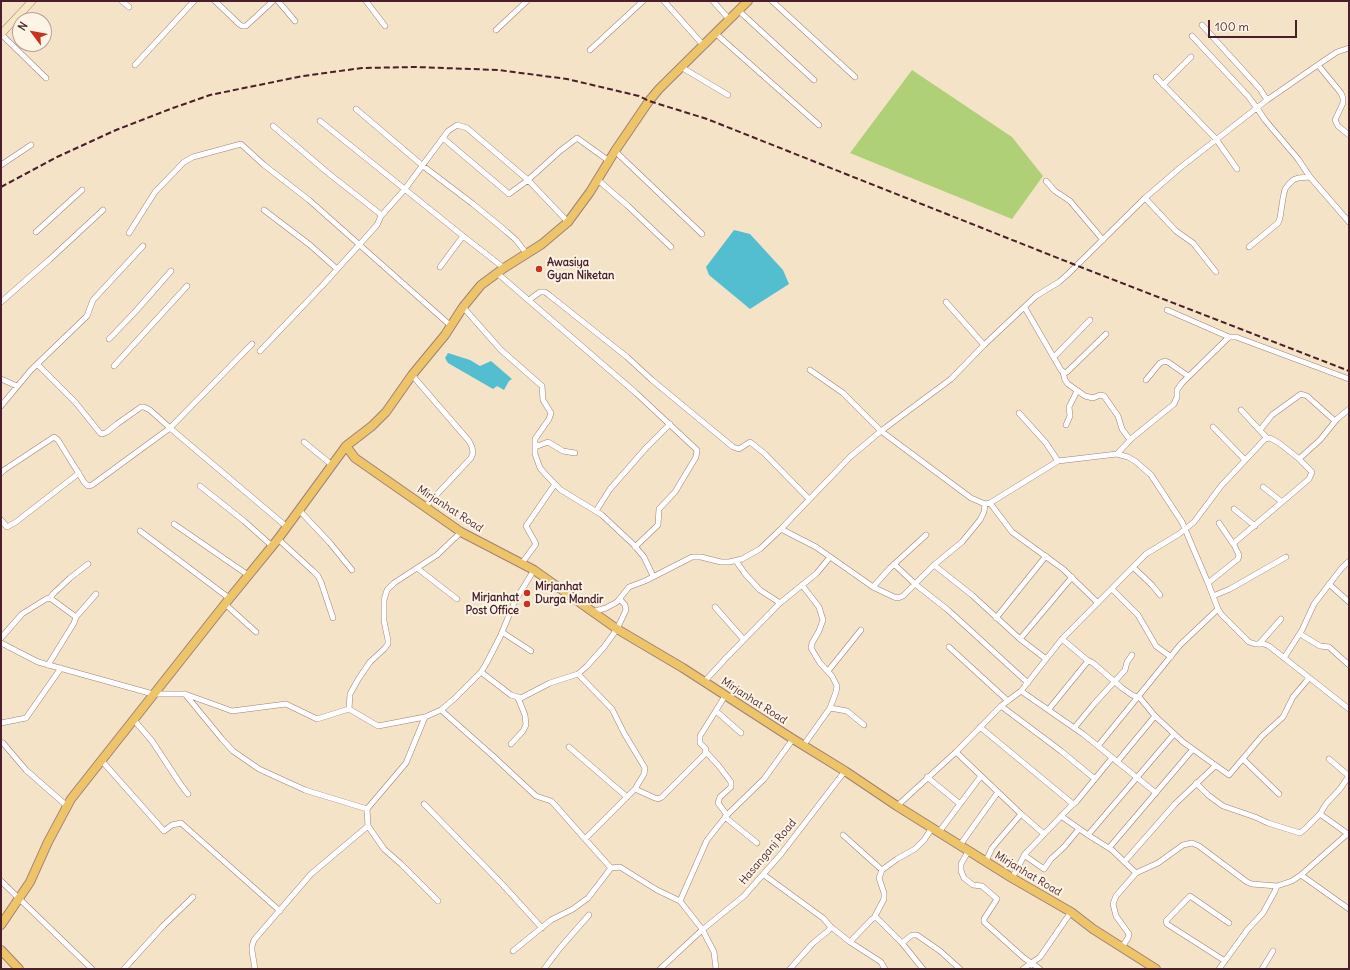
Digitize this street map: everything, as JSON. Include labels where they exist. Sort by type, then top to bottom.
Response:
[{"type":"main road","points":[[1,925],[30,882],[48,842],[71,799],[227,601],[278,539],[346,446],[372,426],[386,412],[412,375],[481,285],[504,268],[548,240],[568,222],[598,180],[615,151],[649,101],[748,1]]},
{"type":"main road","name":"Mirjanhat Road","points":[[346,446],[355,458],[461,532],[534,570],[617,629],[704,682],[1012,878],[1071,912],[1093,929],[1156,969]]},
{"type":"main road","points":[[1,950],[18,969]]},
{"type":"street","points":[[122,1],[129,7]]},
{"type":"street","points":[[135,64],[194,1]]},
{"type":"street","points":[[215,1],[242,26],[246,26],[273,1]]},
{"type":"street","points":[[278,1],[295,22]]},
{"type":"street","points":[[366,1],[385,26]]},
{"type":"street","points":[[496,30],[527,1]]},
{"type":"street","points":[[590,50],[643,1]]},
{"type":"street","points":[[664,1],[704,46]]},
{"type":"street","points":[[713,1],[729,19]]},
{"type":"street","points":[[772,1],[856,77]]},
{"type":"street","points":[[28,2],[1,34],[46,78]]},
{"type":"street","points":[[738,10],[814,80]]},
{"type":"street","points":[[1202,25],[1260,89],[1267,100]]},
{"type":"street","points":[[715,33],[819,125]]},
{"type":"street","points":[[1192,36],[1248,96],[1258,108],[1265,120],[1298,159],[1310,177],[1349,222]]},
{"type":"street","points":[[592,612],[610,606],[620,599],[629,587],[692,557],[700,557],[721,562],[736,561],[760,549],[840,467],[881,431],[951,379],[984,345],[1036,296],[1058,282],[1145,198],[1216,139],[1267,100],[1338,52],[1349,48]]},
{"type":"street","points":[[1163,85],[1191,57]]},
{"type":"street","points":[[1318,65],[1344,98],[1335,120],[1338,126],[1349,135]]},
{"type":"street","points":[[681,67],[728,95]]},
{"type":"street","points":[[1156,78],[1216,139],[1237,169]]},
{"type":"street","points":[[356,109],[423,166],[496,223],[516,240],[527,254]]},
{"type":"street","points":[[320,121],[504,268]]},
{"type":"street","points":[[260,351],[377,225],[381,216],[405,189],[452,127],[457,125],[466,128],[528,180],[568,222]]},
{"type":"street","points":[[273,126],[381,216]]},
{"type":"street","points":[[443,138],[509,194],[528,180],[560,150],[577,138],[609,161]]},
{"type":"street","points":[[128,233],[155,192],[184,162],[193,157],[239,144],[244,146],[260,161],[309,200],[451,326]]},
{"type":"street","points":[[1,165],[31,145]]},
{"type":"street","points":[[615,151],[702,234]]},
{"type":"street","points":[[1248,247],[1278,223],[1285,189],[1289,184],[1298,178],[1310,177]]},
{"type":"street","points":[[598,180],[671,247]]},
{"type":"street","points":[[1046,182],[1054,191],[1070,200],[1103,240]]},
{"type":"street","points":[[36,232],[82,190]]},
{"type":"street","points":[[1145,198],[1176,231],[1193,243],[1216,272]]},
{"type":"street","points":[[1,302],[104,210]]},
{"type":"street","points":[[264,210],[310,245],[337,269]]},
{"type":"street","points":[[440,267],[463,236]]},
{"type":"street","points":[[1,406],[31,370],[38,365],[87,316],[93,300],[143,246]]},
{"type":"street","points":[[109,339],[171,271]]},
{"type":"street","points":[[497,273],[632,388],[694,446],[698,453],[675,492],[659,509],[658,525],[635,547]]},
{"type":"street","points":[[114,366],[187,286]]},
{"type":"street","points":[[529,300],[540,292],[545,292],[628,357],[652,380],[732,447],[739,449],[750,442],[764,453],[809,499]]},
{"type":"street","points":[[946,302],[984,345]]},
{"type":"street","points":[[463,307],[501,350],[542,386],[542,400],[550,411],[551,415],[535,439],[536,460],[540,468],[555,484],[578,502],[596,511],[606,519],[644,557],[653,576]]},
{"type":"street","points":[[1024,308],[1063,372],[1065,380],[1090,398],[1100,395],[1104,396],[1118,416],[1122,429],[1130,440]]},
{"type":"street","points":[[1167,310],[1229,337],[1236,337],[1349,378]]},
{"type":"street","points":[[1054,357],[1090,320]]},
{"type":"street","points":[[1063,372],[1067,372],[1106,334]]},
{"type":"street","points":[[1117,454],[1130,440],[1174,404],[1177,397],[1176,393],[1178,387],[1229,337]]},
{"type":"street","points":[[1,473],[54,437],[58,440],[86,484],[88,486],[92,485],[170,428],[252,344]]},
{"type":"street","points":[[1146,380],[1160,363],[1165,361],[1188,376]]},
{"type":"street","points":[[38,365],[76,403],[102,434],[107,432],[141,407],[150,410],[287,527]]},
{"type":"street","points":[[810,370],[843,393],[881,431],[971,498],[988,503],[1012,532],[1072,577],[1098,602]]},
{"type":"street","points":[[412,375],[469,441],[473,453],[471,458],[425,506]]},
{"type":"street","points":[[1,379],[17,386]]},
{"type":"street","points":[[1066,425],[1070,416],[1069,407],[1077,390]]},
{"type":"street","points":[[1260,430],[1272,415],[1302,394],[1307,396],[1335,421]]},
{"type":"street","points":[[1298,458],[1314,446],[1335,421],[1349,409]]},
{"type":"street","points":[[1234,545],[1235,542],[1307,481],[1312,474],[1312,471],[1279,443],[1266,438],[1241,410]]},
{"type":"street","points":[[1018,413],[1046,443],[1058,461]]},
{"type":"street","points":[[596,511],[610,489],[646,448],[670,424]]},
{"type":"street","points":[[1213,427],[1245,460]]},
{"type":"street","points":[[897,806],[956,752],[1002,706],[1021,691],[1062,639],[1134,568],[1150,550],[1185,530],[1198,518],[1221,486],[1266,438]]},
{"type":"street","points":[[304,442],[332,465]]},
{"type":"street","points":[[535,447],[548,442],[563,451],[575,453]]},
{"type":"street","points":[[781,529],[816,547],[873,587],[898,598],[903,596],[934,564],[962,542],[980,520],[988,503],[1058,461],[1117,454],[1128,457],[1135,460],[1150,475],[1179,517],[1218,609],[1249,642],[1255,644],[1267,644],[1349,709]]},
{"type":"street","points":[[1,520],[7,527],[16,522],[79,473]]},
{"type":"street","points":[[522,563],[536,544],[526,526],[555,484]]},
{"type":"street","points":[[200,486],[244,521],[272,546]]},
{"type":"street","points":[[1264,487],[1282,502]]},
{"type":"street","points":[[1234,509],[1255,526]]},
{"type":"street","points":[[299,510],[330,543],[352,570]]},
{"type":"street","points":[[1208,583],[1238,559],[1239,555],[1220,523]]},
{"type":"street","points":[[174,524],[248,576]]},
{"type":"street","points":[[140,531],[227,601],[256,632]]},
{"type":"street","points":[[349,709],[350,694],[359,678],[370,662],[388,644],[384,621],[384,600],[387,590],[394,583],[441,552],[461,532]]},
{"type":"street","points":[[873,587],[894,564],[926,535]]},
{"type":"street","points":[[278,539],[318,576],[333,618]]},
{"type":"street","points":[[996,618],[1046,556]]},
{"type":"street","points":[[704,682],[780,603],[817,573],[830,557]]},
{"type":"street","points":[[1213,596],[1230,589],[1286,557]]},
{"type":"street","points":[[736,561],[746,575],[760,590],[780,603]]},
{"type":"street","points":[[1284,658],[1300,634],[1314,604],[1349,561]]},
{"type":"street","points":[[1,638],[22,614],[50,598],[70,578],[88,564]]},
{"type":"street","points":[[894,564],[915,584],[948,610],[1028,683]]},
{"type":"street","points":[[934,564],[1046,659]]},
{"type":"street","points":[[416,568],[457,599]]},
{"type":"street","points":[[1134,568],[1160,595]]},
{"type":"street","points":[[1,642],[38,662],[153,694],[185,694],[232,711],[286,704],[317,719],[349,709],[378,726],[425,717],[441,710],[454,700],[481,672],[492,655],[515,601],[534,570]]},
{"type":"street","points":[[1020,638],[1072,577]]},
{"type":"street","points":[[1329,584],[1349,602]]},
{"type":"street","points":[[802,585],[819,607],[823,617],[822,624],[811,646],[817,658],[828,671],[837,686],[830,708],[803,746]]},
{"type":"street","points":[[1112,589],[1138,615],[1156,646],[1171,657]]},
{"type":"street","points":[[48,665],[74,624],[76,617],[96,594]]},
{"type":"street","points":[[50,598],[76,617]]},
{"type":"street","points":[[481,672],[511,695],[518,698],[524,698],[550,683],[578,674],[604,647],[617,629],[626,610],[625,605],[620,599]]},
{"type":"street","points":[[716,607],[744,640]]},
{"type":"street","points":[[1098,746],[1187,638],[1218,609]]},
{"type":"street","points":[[1259,644],[1281,619]]},
{"type":"street","points":[[828,671],[861,630]]},
{"type":"street","points":[[502,632],[530,651]]},
{"type":"street","points":[[1300,634],[1320,646],[1329,647],[1349,665]]},
{"type":"street","points":[[1062,639],[1088,661],[1093,663],[1114,682],[1132,695],[1138,697],[1174,734],[1229,775],[1262,736],[1283,717],[1293,697],[1309,678]]},
{"type":"street","points":[[949,647],[1008,701]]},
{"type":"street","points":[[1075,727],[1126,668],[1127,662],[1132,656]]},
{"type":"street","points":[[1049,709],[1088,661]]},
{"type":"street","points":[[1,724],[26,718],[60,668]]},
{"type":"street","points":[[578,674],[612,709],[624,733],[644,766],[644,774],[635,789],[584,839]]},
{"type":"street","points":[[1021,691],[1075,727],[1156,793]]},
{"type":"street","points":[[185,694],[233,751],[259,769],[305,790],[367,809]]},
{"type":"street","points":[[725,696],[700,736],[700,743],[731,782],[731,787],[720,797],[718,803],[726,816],[757,843]]},
{"type":"street","points":[[511,744],[523,732],[526,725],[525,715],[518,698]]},
{"type":"street","points":[[1002,706],[1061,751],[1094,779]]},
{"type":"street","points":[[830,708],[847,711],[864,725]]},
{"type":"street","points":[[441,710],[536,796],[555,805],[611,868]]},
{"type":"street","points":[[716,711],[740,733]]},
{"type":"street","points":[[1117,762],[1156,716]]},
{"type":"street","points":[[425,717],[406,763],[367,809],[368,826],[384,849],[438,901]]},
{"type":"street","points":[[134,720],[152,741],[188,794]]},
{"type":"street","points":[[980,727],[1073,804]]},
{"type":"street","points":[[1088,835],[1174,734]]},
{"type":"street","points":[[680,901],[703,846],[726,816],[764,779],[792,739]]},
{"type":"street","points":[[3,743],[26,770],[67,806]]},
{"type":"street","points":[[569,747],[627,797]]},
{"type":"street","points":[[1109,848],[1193,749]]},
{"type":"street","points":[[635,789],[658,799],[662,797],[706,752]]},
{"type":"street","points":[[956,752],[1044,834]]},
{"type":"street","points":[[1012,878],[1024,855],[1073,804],[1112,758]]},
{"type":"street","points":[[1243,759],[1279,794]]},
{"type":"street","points":[[1196,783],[1208,795],[1223,806],[1298,832],[1304,831],[1320,814],[1326,804],[1342,787],[1349,776],[1329,759]]},
{"type":"street","points":[[102,761],[164,831],[172,825],[180,823],[280,911]]},
{"type":"street","points":[[1125,861],[1175,804],[1215,766]]},
{"type":"street","name":"Hasanganj Road","points":[[660,969],[702,930],[744,896],[764,875],[845,771]]},
{"type":"street","points":[[850,942],[874,918],[884,899],[884,893],[879,878],[882,870],[916,849],[960,804],[981,776]]},
{"type":"street","points":[[927,777],[960,804]]},
{"type":"street","points":[[960,845],[998,792]]},
{"type":"street","points":[[424,804],[503,885],[542,928]]},
{"type":"street","points":[[986,861],[992,848],[1021,814]]},
{"type":"street","points":[[1122,947],[1129,934],[1116,916],[1113,904],[1116,896],[1136,873],[1158,863],[1183,845],[1192,843],[1199,846],[1247,882],[1252,884],[1276,886],[1292,881],[1348,834],[1320,814]]},
{"type":"street","points":[[1061,816],[1109,848],[1125,861],[1136,873]]},
{"type":"street","points":[[255,969],[252,951],[254,940],[312,874],[368,826]]},
{"type":"street","points":[[1024,855],[1044,869],[1064,848],[1079,829]]},
{"type":"street","points":[[843,835],[882,870]]},
{"type":"street","points":[[969,850],[961,864],[961,871],[964,878],[973,885],[982,886],[997,899],[984,919],[984,922],[1040,969]]},
{"type":"street","points":[[513,951],[551,920],[573,909],[588,898],[611,868],[620,867],[657,890],[680,901],[702,930],[714,952],[716,969]]},
{"type":"street","points":[[764,875],[823,918],[831,927],[850,942],[881,962],[885,969]]},
{"type":"street","points":[[1301,875],[1349,909]]},
{"type":"street","points":[[1,881],[92,969]]},
{"type":"street","points":[[1219,969],[1248,929],[1263,913],[1276,891],[1276,886]]},
{"type":"street","points":[[1225,961],[1167,924],[1166,921],[1190,896],[1229,923]]},
{"type":"street","points":[[124,969],[163,926],[193,897]]},
{"type":"street","points":[[1024,969],[1040,957],[1071,912]]},
{"type":"street","points":[[544,969],[589,915]]},
{"type":"street","points":[[874,918],[877,918],[902,944],[923,969]]},
{"type":"street","points":[[790,969],[813,943],[828,932],[831,927]]},
{"type":"street","points":[[902,944],[912,935],[917,935],[940,951],[960,969]]},
{"type":"street","points":[[1262,969],[1273,951]]},
{"type":"green space","points":[[912,70],[1012,137],[1043,176],[1012,219],[850,153]]},
{"type":"water","points":[[734,230],[750,234],[783,270],[789,284],[750,309],[709,275],[706,267]]},
{"type":"water","points":[[448,353],[470,360],[480,366],[491,361],[512,379],[509,381],[504,390],[497,386],[493,389],[448,363],[445,358]]},
{"type":"railway","points":[[1,187],[57,157],[116,130],[173,108],[210,95],[303,76],[362,68],[416,67],[498,70],[567,79],[639,96],[649,101],[707,119],[1078,266],[1349,371]]},
{"type":"place","name":"Awasiya Gyan Niketan","points":[[539,269]]},
{"type":"place","name":"Mirjanhat Durga Mandir","points":[[527,593]]},
{"type":"place","name":"Mirjanhat Post Office","points":[[527,604]]}]
